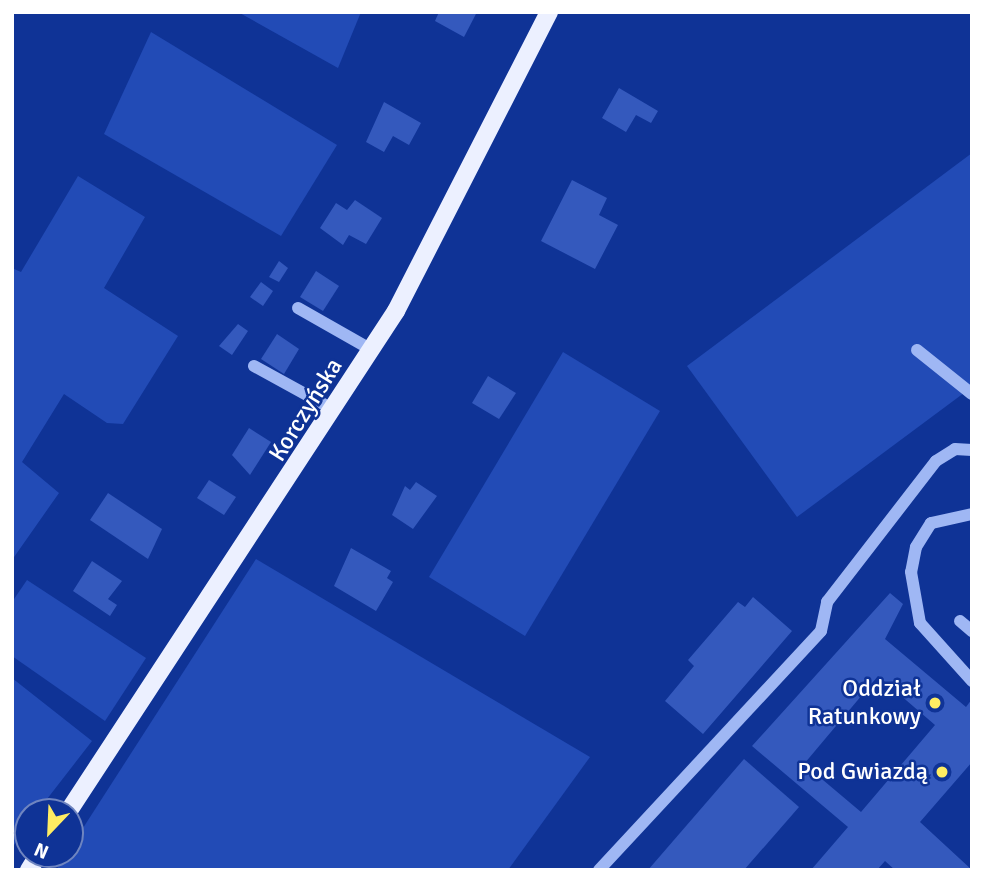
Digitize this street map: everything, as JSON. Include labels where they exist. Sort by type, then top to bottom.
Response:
[{"type":"main road","name":"Korczyńska","points":[[77,798],[372,350],[448,218],[550,12]]},
{"type":"lane","points":[[298,308],[372,350]]},
{"type":"lane","points":[[917,350],[972,394]]},
{"type":"lane","points":[[254,366],[334,410]]},
{"type":"lane","points":[[599,870],[821,631],[827,602],[936,461],[955,449],[972,450]]},
{"type":"lane","points":[[972,514],[931,523],[916,547],[911,572],[920,624],[972,681]]},
{"type":"lane","points":[[960,621],[972,631]]},
{"type":"shaded area","points":[[238,12],[361,12],[338,68]]},
{"type":"shaded area","points":[[151,32],[337,145],[281,236],[104,134]]},
{"type":"shaded area","points":[[972,153],[972,387],[797,517],[687,366]]},
{"type":"shaded area","points":[[78,176],[145,217],[104,288],[178,336],[123,424],[107,423],[64,394],[22,462],[59,493],[12,560],[12,268],[21,272]]},
{"type":"shaded area","points":[[563,352],[660,411],[525,636],[429,577]]},
{"type":"shaded area","points":[[256,559],[590,757],[508,870],[56,870],[84,868],[84,826]]},
{"type":"shaded area","points":[[27,580],[146,658],[105,721],[12,656],[12,602]]},
{"type":"shaded area","points":[[12,678],[92,741],[48,798],[14,798],[12,848]]},
{"type":"building","points":[[439,12],[477,12],[464,37],[435,21]]},
{"type":"building","points":[[619,88],[658,111],[651,123],[636,115],[626,132],[602,118]]},
{"type":"building","points":[[384,102],[421,123],[409,145],[393,136],[384,152],[366,142]]},
{"type":"building","points":[[572,180],[607,198],[599,215],[618,225],[595,269],[541,241]]},
{"type":"building","points":[[355,200],[382,218],[366,244],[349,235],[343,245],[320,228],[336,203],[347,210]]},
{"type":"building","points":[[279,261],[288,268],[279,282],[269,277]]},
{"type":"building","points":[[316,271],[339,286],[323,311],[300,297]]},
{"type":"building","points":[[261,282],[273,291],[263,306],[250,297]]},
{"type":"building","points":[[238,324],[248,331],[232,355],[219,346]]},
{"type":"building","points":[[277,334],[299,349],[284,374],[261,359]]},
{"type":"building","points":[[488,376],[516,393],[499,419],[472,403]]},
{"type":"building","points":[[249,428],[271,442],[250,475],[232,455]]},
{"type":"building","points":[[209,480],[236,497],[224,515],[197,498]]},
{"type":"building","points":[[416,482],[437,496],[413,529],[392,515],[405,486],[410,490]]},
{"type":"building","points":[[108,493],[162,529],[148,559],[90,520]]},
{"type":"building","points":[[351,548],[391,571],[387,578],[393,582],[376,611],[334,586]]},
{"type":"building","points":[[92,561],[122,581],[108,599],[117,605],[110,616],[73,591]]},
{"type":"building","points":[[890,593],[903,604],[885,639],[966,707],[972,699],[972,762],[920,822],[972,870],[895,870],[885,861],[877,870],[811,870],[848,827],[752,746]],"holes":[[[878,676],[935,725],[861,812],[804,764]]]},
{"type":"building","points":[[753,597],[792,631],[703,734],[665,701],[694,666],[688,660],[738,602],[745,607]]},
{"type":"building","points":[[744,759],[799,807],[744,870],[648,870]]},
{"type":"place","name":"Oddział Ratunkowy","points":[[935,703]]},
{"type":"place","name":"Pod Gwiazdą","points":[[942,772]]}]
